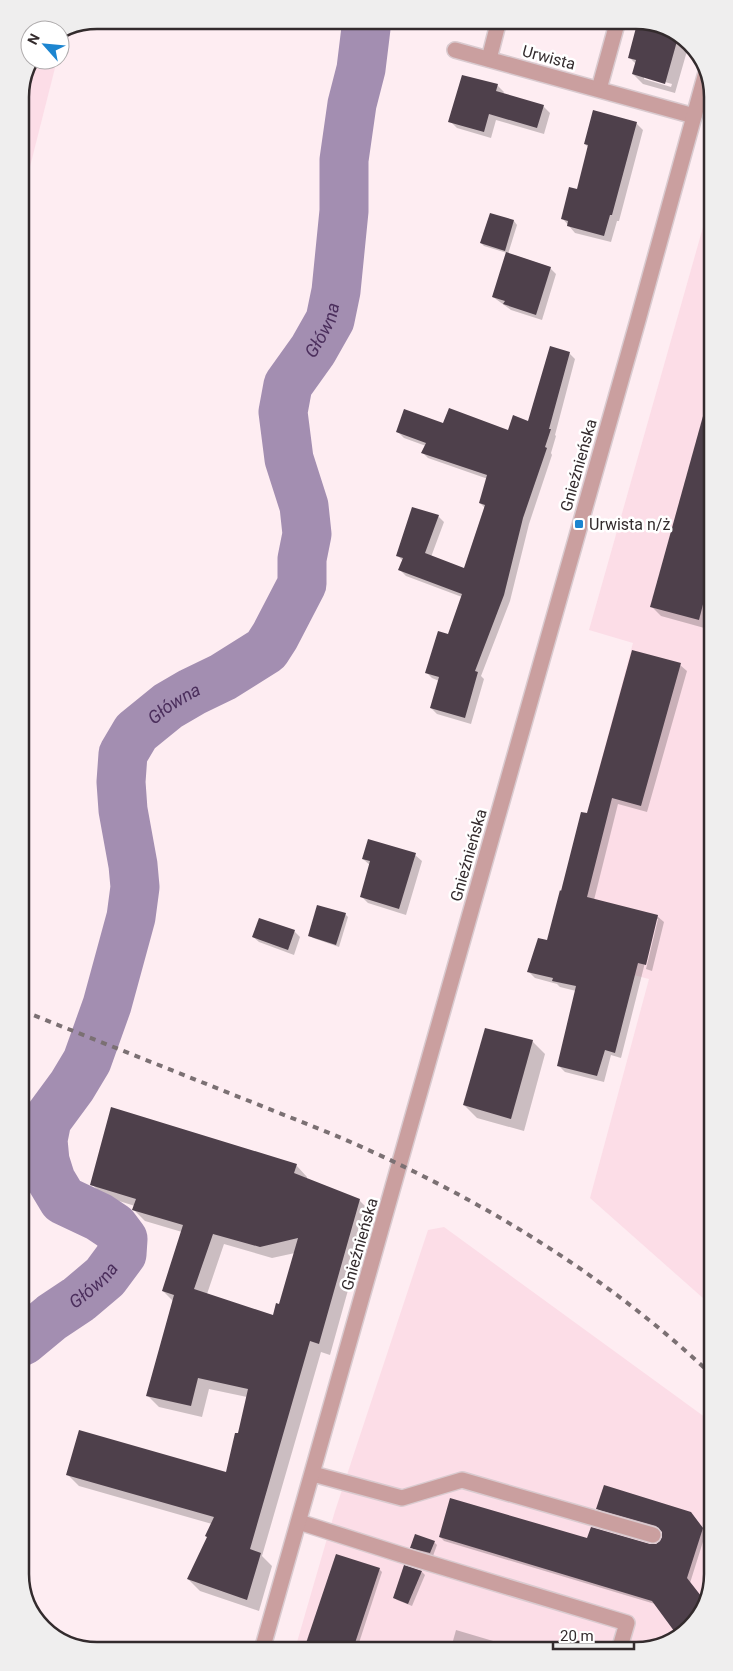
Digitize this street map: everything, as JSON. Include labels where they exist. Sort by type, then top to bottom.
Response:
[{"type":"street","points":[[489,59],[497,29]]},
{"type":"street","points":[[599,89],[616,29]]},
{"type":"street","name":"Urwista","points":[[455,50],[599,89],[700,109]]},
{"type":"street","name":"Gnieźnieńska","points":[[264,1642],[700,109],[704,86]]},
{"type":"street","points":[[313,1474],[402,1498],[462,1480],[653,1535]]},
{"type":"street","points":[[299,1522],[627,1623],[621,1642]]},
{"type":"shaded area","points":[[34,70],[54,70],[29,170],[29,92]]},
{"type":"shaded area","points":[[704,224],[704,1299],[590,1198],[649,979],[549,953],[633,643],[589,630]]},
{"type":"shaded area","points":[[444,1227],[704,1416],[704,1584],[699,1601],[693,1612],[678,1628],[667,1635],[646,1642],[297,1642],[335,1511],[428,1230]]},
{"type":"building","points":[[636,29],[654,31],[677,42],[665,84],[632,74],[636,60],[628,58]]},
{"type":"building","points":[[462,75],[498,84],[496,91],[544,105],[537,128],[489,114],[484,132],[448,122]]},
{"type":"building","points":[[593,110],[637,122],[612,215],[610,215],[604,236],[567,226],[568,221],[561,219],[569,187],[577,189],[588,145],[584,144]]},
{"type":"building","points":[[490,213],[514,220],[505,251],[480,243]]},
{"type":"building","points":[[506,252],[551,267],[536,315],[503,304],[505,301],[492,297]]},
{"type":"building","points":[[550,346],[570,352],[549,429],[551,429],[545,447],[547,448],[523,518],[504,595],[475,671],[478,672],[465,718],[430,708],[439,677],[425,673],[438,631],[448,634],[462,594],[398,570],[403,558],[396,556],[412,507],[439,515],[425,553],[464,568],[485,505],[479,503],[487,475],[421,453],[426,443],[396,432],[404,409],[443,423],[449,408],[508,430],[513,415],[528,421]]},
{"type":"building","points":[[704,416],[704,600],[699,620],[650,607]]},
{"type":"building","points":[[632,650],[681,663],[641,806],[612,798],[587,897],[658,915],[646,965],[638,963],[615,1053],[605,1050],[597,1076],[557,1066],[576,986],[552,981],[553,978],[527,972],[538,938],[547,940],[581,812],[587,813]]},
{"type":"building","points":[[368,839],[416,853],[399,909],[360,897],[370,861],[362,859]]},
{"type":"building","points":[[317,905],[346,913],[336,945],[308,936]]},
{"type":"building","points":[[259,918],[295,930],[288,950],[252,937]]},
{"type":"building","points":[[485,1028],[533,1040],[511,1119],[463,1105]]},
{"type":"building","points":[[111,1107],[297,1164],[294,1173],[360,1199],[319,1344],[310,1341],[250,1549],[261,1553],[247,1600],[187,1579],[207,1537],[205,1536],[214,1517],[66,1475],[79,1430],[226,1472],[235,1433],[238,1433],[248,1389],[198,1378],[191,1406],[146,1396],[174,1295],[162,1291],[183,1225],[132,1210],[136,1199],[90,1185]],"holes":[[[213,1234],[260,1247],[298,1238],[279,1304],[276,1303],[273,1315],[194,1289]]]},
{"type":"building","points":[[604,1485],[691,1512],[703,1528],[687,1578],[701,1596],[693,1612],[678,1628],[674,1631],[652,1601],[439,1537],[450,1498],[587,1538],[591,1527],[650,1544],[656,1544],[662,1537],[662,1532],[656,1526],[596,1509]]},
{"type":"building","points":[[415,1534],[435,1541],[430,1553],[410,1548]]},
{"type":"building","points":[[336,1554],[380,1568],[355,1642],[306,1642]]},
{"type":"building","points":[[404,1565],[422,1571],[408,1604],[393,1598]]},
{"type":"waterway","name":"Główna","points":[[29,1336],[105,1277],[122,1254],[123,1239],[114,1227],[99,1217],[63,1200],[51,1180],[45,1161],[43,1140],[47,1120],[72,1086],[87,1061],[107,1005],[131,917],[135,887],[123,810],[121,782],[123,754],[136,732],[168,706],[223,677],[266,650],[302,584],[302,559],[307,534],[304,506],[289,459],[283,412],[288,385],[313,350],[330,320],[336,291],[344,211],[344,160],[352,104],[361,69],[366,29]]},
{"type":"railway","points":[[29,1013],[332,1134],[435,1182],[533,1238],[580,1269],[670,1337],[704,1368]]},
{"type":"place","name":"Urwista n/ż","points":[[579,524]]}]
